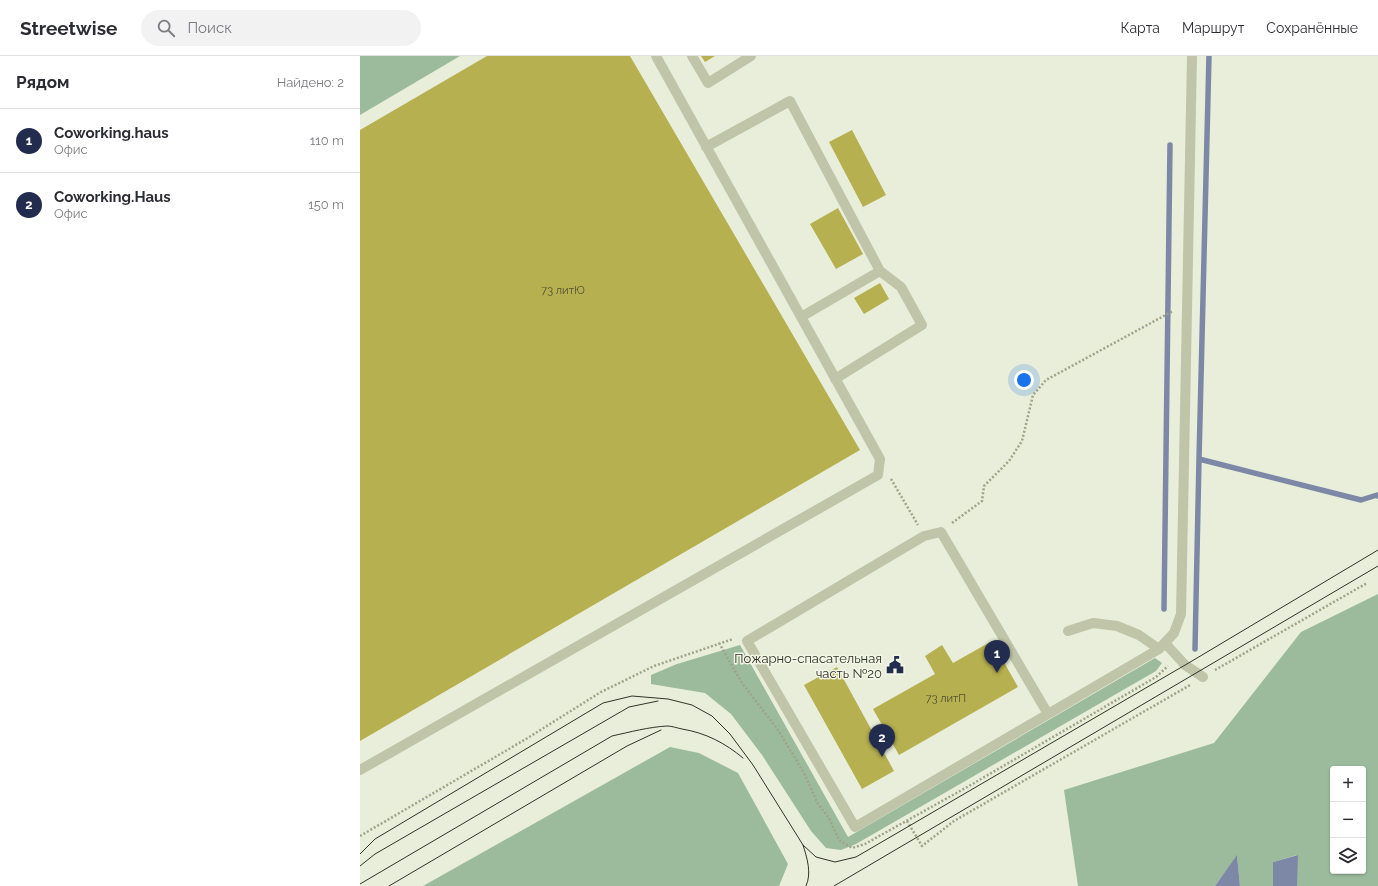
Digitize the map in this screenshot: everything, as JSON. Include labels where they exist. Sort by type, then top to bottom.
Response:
[{"type":"lane","points":[[360,770],[878,474],[880,459],[656,56]]},
{"type":"lane","points":[[692,56],[708,83],[751,56]]},
{"type":"lane","points":[[1048,714],[940,532],[924,536],[747,641],[855,827],[1048,714],[1162,646],[1174,633],[1182,614],[1192,56]]},
{"type":"lane","points":[[706,147],[790,102],[880,271],[901,287],[922,325],[835,379]]},
{"type":"lane","points":[[801,317],[880,271]]},
{"type":"lane","points":[[1068,630],[1093,623],[1117,626],[1162,646],[1185,665],[1204,677]]},
{"type":"path","points":[[940,532],[982,501],[984,486],[1009,461],[1022,441],[1033,395],[1046,380],[1187,303]]},
{"type":"path","points":[[880,459],[924,536]]},
{"type":"path","points":[[1221,666],[1367,583]]},
{"type":"path","points":[[360,836],[526,739],[601,692],[654,666],[730,640]]},
{"type":"path","points":[[719,643],[742,683],[778,730],[805,775],[818,804],[829,818],[839,840],[852,848],[865,844],[969,786],[1156,677],[1170,665]]},
{"type":"path","points":[[907,821],[922,846],[954,821],[1179,691]]},
{"type":"green space","points":[[360,56],[460,56],[360,115]]},
{"type":"green space","points":[[1378,594],[1378,886],[1297,886],[1297,855],[1273,862],[1273,886],[1240,886],[1237,856],[1215,886],[1078,886],[1064,790],[1214,743],[1301,632]]},
{"type":"green space","points":[[740,645],[848,837],[1155,658],[1162,663],[1156,671],[856,844],[841,850],[826,848],[811,831],[762,755],[731,714],[705,693],[651,684],[651,675],[677,664]]},
{"type":"green space","points":[[670,747],[699,753],[738,773],[788,864],[779,886],[423,886]]},
{"type":"water","points":[[1237,855],[1240,886],[1215,886]]},
{"type":"water","points":[[1298,855],[1297,886],[1273,886],[1273,862]]},
{"type":"building","points":[[487,56],[630,56],[860,450],[360,741],[360,130]]},
{"type":"building","points":[[701,56],[715,56],[705,62]]},
{"type":"building","points":[[852,130],[886,195],[863,207],[829,142]]},
{"type":"building","points":[[838,208],[863,254],[836,269],[810,224]]},
{"type":"building","points":[[880,283],[889,299],[864,314],[854,298]]},
{"type":"building","points":[[992,641],[1018,687],[899,755],[873,709],[935,674],[925,656],[942,645],[953,663]]},
{"type":"building","points":[[837,667],[894,771],[862,789],[804,685]]},
{"type":"waterway","points":[[1209,56],[1199,459],[1361,500],[1377,495],[1378,496]]},
{"type":"waterway","points":[[1164,609],[1170,145]]},
{"type":"waterway","points":[[1195,649],[1199,459]]},
{"type":"tram line","points":[[360,854],[375,839],[603,703],[632,696],[668,699],[692,705],[712,716],[730,734],[753,765],[803,845],[816,857],[835,862],[856,857],[1192,661],[1378,550]]},
{"type":"tram line","points":[[834,886],[1378,566]]},
{"type":"tram line","points":[[360,866],[375,854],[629,707],[658,701]]},
{"type":"tram line","points":[[360,884],[612,736],[646,729],[671,726],[707,736],[722,743],[743,758]]},
{"type":"tram line","points":[[389,886],[627,746],[661,730]]},
{"type":"tram line","points":[[803,845],[809,871],[806,886]]},
{"type":"place","name":"Пожарно-спасательная часть №20","points":[[895,665]]},
{"type":"place","name":"Coworking.haus","points":[[997,673]]},
{"type":"place","name":"Coworking.Haus","points":[[882,757]]}]
